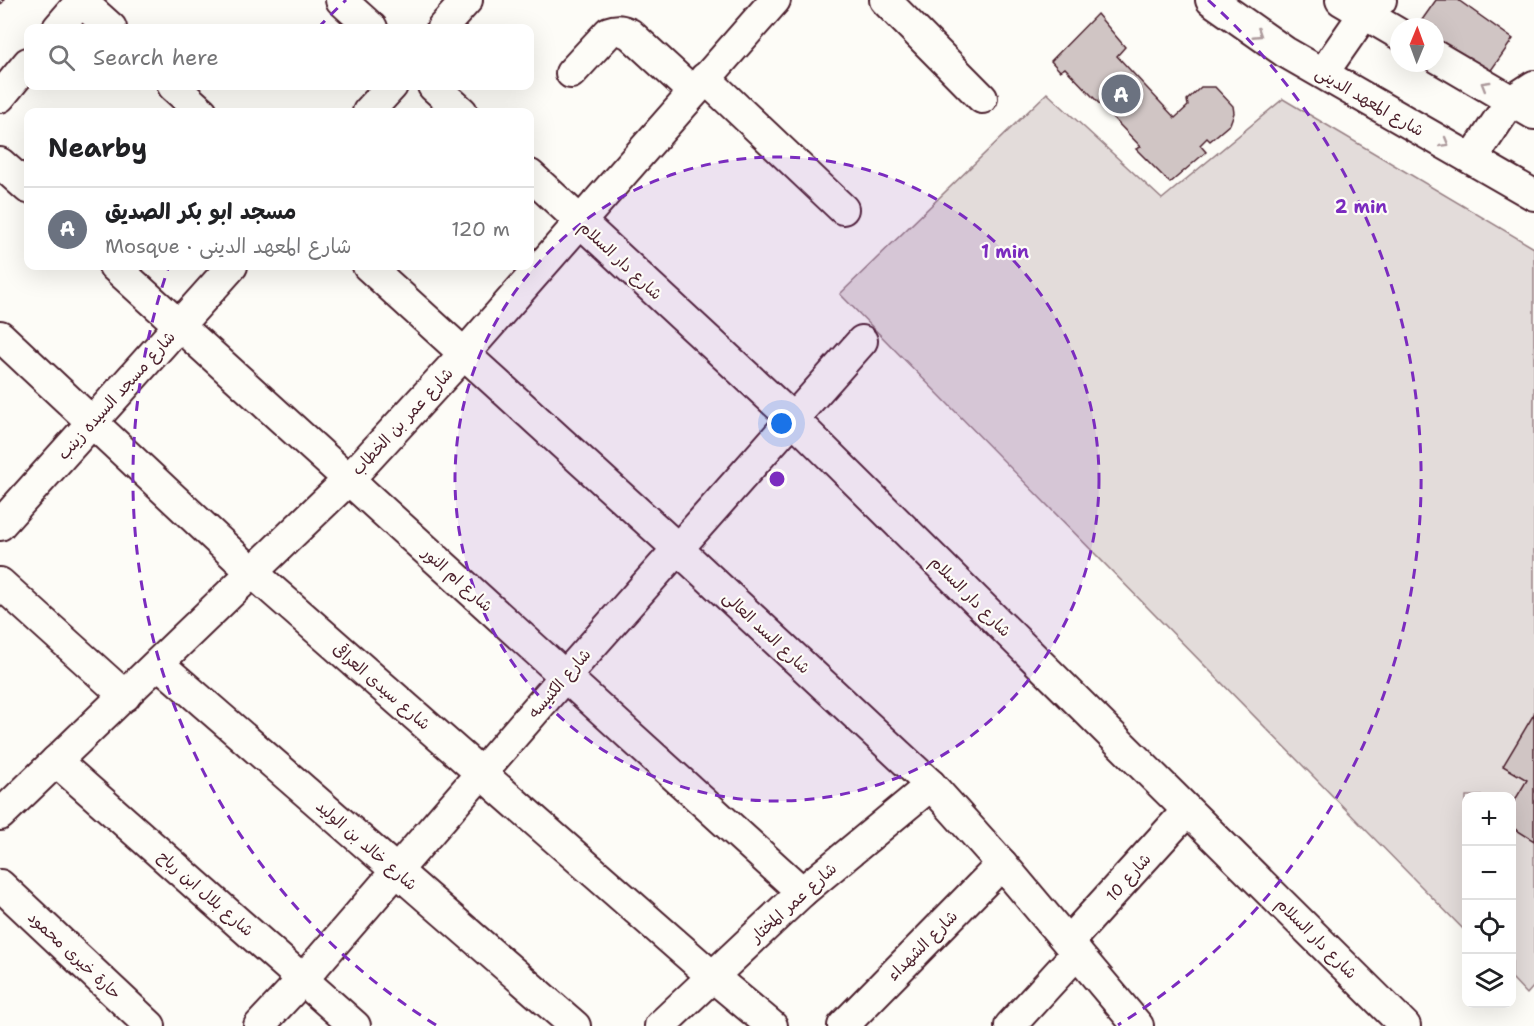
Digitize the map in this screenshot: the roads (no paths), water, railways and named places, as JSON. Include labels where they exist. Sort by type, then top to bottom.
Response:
[{"type":"street","points":[[341,0],[368,24]]},
{"type":"street","points":[[446,24],[467,0]]},
{"type":"street","name":"شارع عمر بن الخطاب","points":[[0,815],[348,480],[465,353],[775,0]]},
{"type":"street","points":[[885,0],[982,98]]},
{"type":"street","name":"شارع المعهد الدينى","points":[[1211,0],[1276,46],[1534,195]]},
{"type":"street","points":[[62,24],[82,1],[107,24]]},
{"type":"street","points":[[1323,73],[1362,5],[1390,27]]},
{"type":"street","points":[[572,73],[609,32],[616,30],[630,34],[699,86],[843,209]]},
{"type":"street","points":[[1444,60],[1526,100],[1472,159]]},
{"type":"street","points":[[0,97],[24,68]]},
{"type":"street","points":[[177,90],[198,108]]},
{"type":"street","points":[[372,108],[388,90]]},
{"type":"street","points":[[437,90],[458,108]]},
{"type":"street","points":[[0,163],[24,184]]},
{"type":"street","name":"شارع دار السلام","points":[[534,179],[792,418],[1405,1026]]},
{"type":"street","name":"شارع ام النور","points":[[118,270],[802,892]]},
{"type":"street","name":"شارع مسجد السيده زينب","points":[[0,525],[228,270]]},
{"type":"street","name":"شارع السد العالى","points":[[373,270],[931,785],[1002,864],[1138,1026]]},
{"type":"street","name":"شارع الكنيسه","points":[[259,1026],[303,979],[677,548],[862,341]]},
{"type":"street","name":"شارع سيدى العراقى","points":[[4,348],[92,421],[253,573],[772,1026]]},
{"type":"street","points":[[0,583],[125,696]]},
{"type":"street","name":"شارع خالد بن الوليد","points":[[159,664],[575,1026]]},
{"type":"street","name":"شارع بلال ابن رباح","points":[[56,761],[355,1026]]},
{"type":"street","name":"شارع عمر المختار","points":[[660,1026],[802,892],[931,785]]},
{"type":"street","name":"شارع 10","points":[[1010,1026],[1187,811]]},
{"type":"street","name":"شارع الشهداء","points":[[843,1026],[1002,864]]},
{"type":"street","name":"حارة خيرى محمود","points":[[0,885],[150,1026]]},
{"type":"place","name":"مسجد ابو بكر الصديق","points":[[1121,94]]}]
